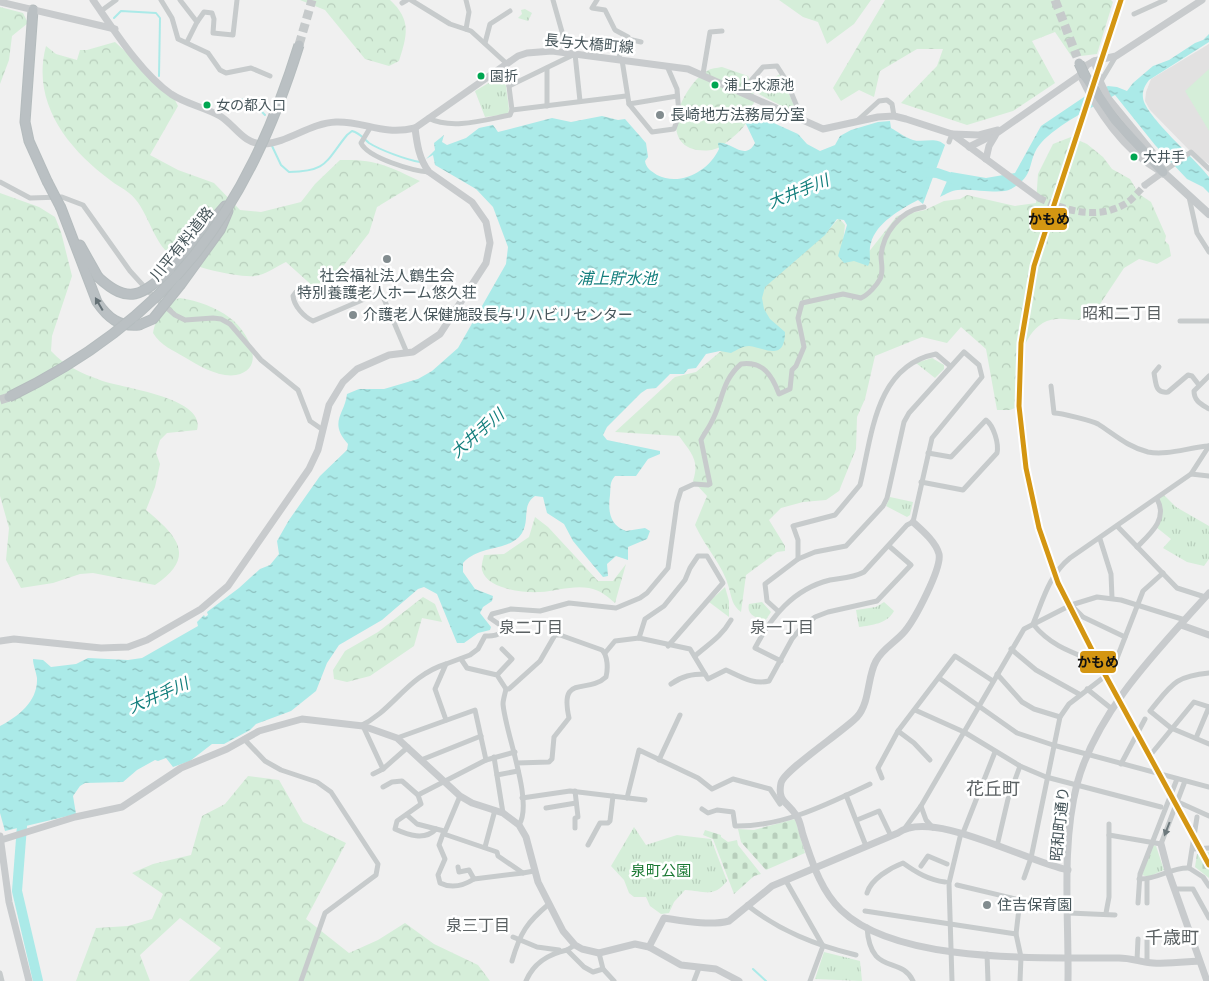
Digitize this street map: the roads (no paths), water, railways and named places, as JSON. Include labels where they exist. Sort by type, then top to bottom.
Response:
[{"type":"highway","points":[[33,10],[25,122],[28,141],[98,277],[111,290],[123,295],[134,295],[146,291],[170,270],[230,204]]},
{"type":"highway","name":"川平有料道路","points":[[9,395],[76,356],[133,314],[180,267],[230,204],[268,124],[298,44]]},
{"type":"highway","points":[[1080,59],[1084,75],[1095,86],[1102,101],[1143,152],[1167,170]]},
{"type":"highway","points":[[63,212],[86,278],[104,312],[120,324],[139,325],[153,319],[181,284],[220,230],[230,204]]},
{"type":"main road","points":[[1167,170],[1189,197],[1209,214]]},
{"type":"street","points":[[0,641],[14,640],[107,649],[128,648],[147,640],[201,609],[228,586],[309,469],[318,450],[331,399],[350,375],[372,362],[389,355],[407,353],[420,348],[440,334],[486,263],[490,243],[486,222],[477,208],[429,172],[422,161],[415,128],[396,132],[366,133],[336,122],[324,124],[278,141],[265,144],[252,143],[221,117],[182,100],[159,84],[94,0]]},
{"type":"street","points":[[101,10],[116,0]]},
{"type":"street","points":[[161,0],[172,18],[178,39],[208,53],[220,70],[226,73],[251,68],[270,76]]},
{"type":"street","points":[[180,0],[197,22]]},
{"type":"street","points":[[187,42],[204,12],[212,13],[214,19],[213,33],[233,35],[237,0]]},
{"type":"street","points":[[411,0],[450,24],[466,29],[485,43],[506,63],[512,110],[510,116],[461,123],[428,118]]},
{"type":"street","points":[[466,0],[469,12],[466,29]]},
{"type":"street","points":[[553,0],[572,54],[580,102]]},
{"type":"street","points":[[597,0],[592,4],[592,8],[605,10],[615,30],[628,38],[641,42]]},
{"type":"street","points":[[1134,14],[1165,0]]},
{"type":"street","points":[[969,147],[999,131],[1084,75],[1087,66],[1094,61],[1116,56],[1202,0]]},
{"type":"street","points":[[0,2],[115,29]]},
{"type":"street","points":[[485,43],[490,24],[510,11]]},
{"type":"street","points":[[703,74],[710,32],[722,31]]},
{"type":"street","points":[[628,38],[620,60],[626,96],[629,104],[652,132],[674,129],[679,115],[677,89],[667,66]]},
{"type":"street","name":"長与大橋町線","points":[[415,128],[506,63],[527,53],[572,54],[688,69],[703,74],[803,122],[823,129],[894,116],[969,147],[1036,195]]},
{"type":"street","points":[[509,86],[572,54]]},
{"type":"street","points":[[1095,86],[1116,56]]},
{"type":"street","points":[[1094,61],[1095,86]]},
{"type":"street","points":[[741,92],[763,67],[777,66],[784,75],[803,122]]},
{"type":"street","points":[[547,68],[547,106]]},
{"type":"street","points":[[512,110],[626,96]]},
{"type":"street","points":[[629,104],[677,96]]},
{"type":"street","points":[[856,122],[879,101],[888,100],[892,104],[894,116]]},
{"type":"street","points":[[1102,101],[1124,141],[1144,160],[1167,170]]},
{"type":"street","points":[[1102,101],[1167,170]]},
{"type":"street","points":[[950,138],[999,131]]},
{"type":"street","points":[[986,159],[988,146],[999,131]]},
{"type":"street","points":[[366,133],[361,143],[366,151],[415,171],[429,172]]},
{"type":"street","points":[[1145,185],[1190,152],[1209,169]]},
{"type":"street","points":[[0,182],[30,198],[62,197],[83,205],[130,271],[150,293],[175,315],[185,320],[213,318],[221,319],[230,324],[261,360],[298,390],[310,421],[323,430]]},
{"type":"street","points":[[1189,197],[1197,233],[1208,248]]},
{"type":"street","points":[[361,726],[378,714],[426,671],[461,659],[478,649],[485,636],[497,635],[502,631],[503,627],[490,618],[492,614],[502,610],[540,611],[569,603],[616,608],[648,593],[668,568],[676,503],[681,490],[694,484],[708,486],[710,484],[701,440],[711,423],[724,386],[732,372],[741,364],[760,365],[768,371],[779,394],[790,389],[792,370],[804,347],[798,318],[802,303],[843,294],[862,298],[867,295],[880,280],[884,241],[890,230],[901,217],[924,207]]},
{"type":"street","points":[[307,294],[296,292],[293,296],[294,301],[306,318],[313,321],[381,292],[407,353]]},
{"type":"street","points":[[1180,321],[1209,321]]},
{"type":"street","points":[[778,611],[767,601],[765,584],[798,559],[815,552],[846,546],[883,506],[888,498],[904,422],[909,412],[964,352],[979,365],[982,377],[936,431],[928,453],[913,522],[864,572],[856,576],[816,584],[792,598],[778,611],[765,629],[755,648],[781,661]]},
{"type":"street","points":[[798,559],[798,540],[793,526],[835,515],[860,485],[879,402],[894,381],[912,361],[921,357],[936,354],[950,366]]},
{"type":"street","points":[[1159,367],[1154,373],[1157,389],[1160,391],[1168,392],[1188,375],[1192,376],[1199,385]]},
{"type":"street","points":[[1209,376],[1194,391],[1196,401],[1209,409]]},
{"type":"street","points":[[1051,386],[1054,413],[1065,413],[1078,419],[1096,423],[1128,445],[1160,454],[1209,446]]},
{"type":"street","points":[[921,482],[963,490],[997,453],[998,448],[991,424],[986,420],[951,457],[928,453]]},
{"type":"street","points":[[1034,624],[1051,578],[1060,566],[1191,474],[1209,446]]},
{"type":"street","points":[[1191,474],[1209,476]]},
{"type":"street","points":[[1137,547],[1153,531],[1160,519],[1162,507],[1157,498]]},
{"type":"street","points":[[913,522],[936,545],[940,555],[938,570],[906,630],[883,650],[876,660],[861,712],[817,751],[786,773],[782,780],[781,796],[784,804],[797,816],[814,869],[826,891],[840,909],[867,927],[899,942],[951,952],[1021,957],[1137,960],[1146,962],[1199,961]]},
{"type":"street","points":[[1118,526],[1177,588],[1207,595]]},
{"type":"street","points":[[1100,539],[1111,574],[1112,598]]},
{"type":"street","points":[[517,763],[549,762],[552,759],[554,736],[569,718],[566,705],[568,696],[575,688],[582,684],[596,683],[606,676],[605,653],[616,641],[639,638],[690,650],[708,679],[726,670],[760,683],[769,681],[792,639],[801,628],[815,617],[846,606],[868,605],[884,596],[911,565],[889,546]]},
{"type":"street","points":[[639,638],[645,619],[664,606],[685,580],[698,556],[707,556],[723,583],[668,646]]},
{"type":"street","points":[[1024,878],[1031,858],[1046,777],[1060,718],[1068,704],[1108,674],[1143,591],[1163,573]]},
{"type":"street","name":"昭和町通り","points":[[1068,981],[1068,870],[1071,821],[1077,784],[1091,744],[1112,708],[1207,595]]},
{"type":"street","points":[[649,947],[664,918],[722,923],[737,916],[763,892],[891,836],[905,828],[920,806],[1024,629],[1071,605],[1097,597],[1112,598],[1137,605],[1209,635]]},
{"type":"street","points":[[1071,605],[1083,617],[1125,637]]},
{"type":"street","points":[[695,656],[715,638],[722,635],[731,620]]},
{"type":"street","points":[[1034,624],[1042,636],[1054,645],[1091,660]]},
{"type":"street","points":[[506,689],[509,689],[540,661],[555,635],[560,635],[605,653]]},
{"type":"street","points":[[497,675],[512,659],[502,649]]},
{"type":"street","points":[[1011,649],[1036,670],[1079,694]]},
{"type":"street","points":[[882,778],[878,768],[898,731],[954,656],[993,681]]},
{"type":"street","points":[[461,659],[467,668],[497,675],[506,689],[503,704],[515,752],[524,814],[519,825]]},
{"type":"street","points":[[446,664],[435,689],[446,720]]},
{"type":"street","points":[[1209,673],[1189,675],[1174,683],[1150,711],[1171,728],[1209,744]]},
{"type":"street","points":[[671,684],[679,678],[692,674],[705,674]]},
{"type":"street","points":[[997,674],[1022,702],[1034,709],[1060,718]]},
{"type":"street","points":[[939,678],[978,708],[1017,733],[1088,755],[1209,787]]},
{"type":"street","points":[[1087,689],[1112,708]]},
{"type":"street","points":[[1152,753],[1194,702],[1209,707],[1196,738]]},
{"type":"street","points":[[397,738],[475,710],[486,760]]},
{"type":"street","points":[[914,710],[964,732],[1020,766],[1046,777],[1174,812]]},
{"type":"street","points":[[659,760],[680,715]]},
{"type":"street","points":[[29,981],[9,902],[0,839],[13,837],[75,817],[122,807],[181,768],[227,749],[259,731],[302,719],[361,726],[397,738],[442,782],[460,796],[472,803],[503,813],[519,825],[526,837],[534,871],[549,904],[563,931],[575,945],[582,949],[599,953],[628,945],[649,947],[681,965],[716,969],[739,981]]},
{"type":"street","points":[[1121,764],[1145,719]]},
{"type":"street","points":[[361,726],[383,769]]},
{"type":"street","points":[[898,731],[914,743],[930,760]]},
{"type":"street","points":[[421,760],[481,736]]},
{"type":"street","points":[[244,739],[265,761],[281,770],[317,782],[331,792],[378,864],[376,875],[325,913],[301,981]]},
{"type":"street","points":[[373,774],[383,769],[408,747]]},
{"type":"street","points":[[627,798],[639,750],[698,778],[712,789],[733,779],[770,789],[780,804]]},
{"type":"street","points":[[418,795],[486,760],[515,752]]},
{"type":"street","points":[[952,981],[949,883],[962,833],[995,752]]},
{"type":"street","points":[[494,757],[503,813]]},
{"type":"street","points":[[997,846],[1008,800],[1020,766]]},
{"type":"street","points":[[497,775],[518,770]]},
{"type":"street","points":[[1138,903],[1139,879],[1163,808],[1177,779]]},
{"type":"street","points":[[383,787],[392,782],[402,780],[418,795],[421,804],[397,821],[396,829],[410,836],[429,835],[436,829]]},
{"type":"street","points":[[1185,781],[1161,844],[1168,871],[1206,981]]},
{"type":"street","points":[[702,809],[708,813],[717,810],[733,812],[735,826],[766,824],[797,816],[870,784]]},
{"type":"street","points":[[522,798],[560,791],[575,791],[645,800]]},
{"type":"street","points":[[575,791],[578,817],[574,818],[575,828]]},
{"type":"street","points":[[846,795],[866,846]]},
{"type":"street","points":[[460,796],[440,840],[440,850],[445,859],[438,874],[440,883],[446,886],[462,886],[474,879],[497,878],[534,871]]},
{"type":"street","points":[[588,845],[600,824],[610,821],[613,796]]},
{"type":"street","points":[[1178,802],[1209,816]]},
{"type":"street","points":[[546,808],[576,803]]},
{"type":"street","points":[[920,806],[926,820],[933,828]]},
{"type":"street","points":[[485,847],[495,810]]},
{"type":"street","points":[[857,820],[879,811],[891,836]]},
{"type":"street","points":[[407,815],[417,824],[444,831],[444,834],[469,844],[485,847],[497,852],[498,856],[522,873]]},
{"type":"street","points":[[1189,868],[1197,817]]},
{"type":"street","points":[[1106,914],[1109,897],[1109,824]]},
{"type":"street","points":[[905,828],[933,828],[962,833],[1068,870]]},
{"type":"street","points":[[1109,835],[1161,844]]},
{"type":"street","points":[[1193,849],[1209,848]]},
{"type":"street","points":[[922,866],[928,856],[947,864]]},
{"type":"street","points":[[867,893],[869,887],[892,867],[903,863],[934,881],[945,882]]},
{"type":"street","points":[[458,867],[459,872],[469,870],[474,879]]},
{"type":"street","points":[[1139,879],[1147,880],[1168,871],[1189,868],[1202,877],[1209,886]]},
{"type":"street","points":[[1147,880],[1147,904]]},
{"type":"street","points":[[786,881],[823,946]]},
{"type":"street","points":[[957,885],[1020,900],[1016,934],[1021,957],[1020,981]]},
{"type":"street","points":[[1174,889],[1193,889],[1209,918]]},
{"type":"street","points":[[512,960],[516,939],[528,921],[549,904]]},
{"type":"street","points":[[747,905],[783,930],[823,946],[856,956]]},
{"type":"street","points":[[865,911],[1016,934]]},
{"type":"street","points":[[1069,913],[1115,915]]},
{"type":"street","points":[[867,927],[870,949],[877,959],[902,970],[911,976],[913,981]]},
{"type":"street","points":[[516,939],[537,947],[566,950],[584,967],[593,972],[603,969]]},
{"type":"street","points":[[1137,960],[1138,939]]},
{"type":"street","points":[[1146,962],[1147,940]]},
{"type":"street","points":[[526,981],[531,970],[548,955],[566,950],[575,945]]},
{"type":"street","points":[[810,981],[823,946]]},
{"type":"street","points":[[599,953],[603,969],[614,981]]},
{"type":"street","points":[[986,954],[988,981]]},
{"type":"street","points":[[694,981],[698,968]]},
{"type":"street","points":[[0,973],[2,981]]},
{"type":"water","points":[[1209,34],[1209,42],[1149,80],[1144,88],[1143,98],[1152,116],[1209,177],[1209,193],[1203,187],[1187,179],[1155,145],[1115,95],[1076,116],[1048,136],[1036,149],[1025,178],[1011,189],[1006,191],[956,190],[940,197],[951,172],[986,178],[1015,173],[1041,126],[1084,97],[1108,86],[1127,91],[1133,83],[1153,66],[1169,60],[1203,40]]},
{"type":"water","name":"浦上貯水池","points":[[738,107],[798,134],[807,144],[820,151],[835,145],[840,136],[851,130],[878,122],[890,121],[891,128],[910,139],[917,141],[934,140],[945,145],[923,204],[918,200],[890,217],[878,229],[871,243],[868,266],[854,261],[844,263],[838,256],[847,225],[844,220],[837,219],[825,235],[765,287],[762,298],[764,309],[770,319],[785,332],[784,342],[781,347],[772,351],[746,346],[731,353],[720,351],[706,354],[696,368],[688,369],[684,374],[670,374],[656,388],[647,389],[641,393],[607,427],[603,435],[607,440],[660,451],[660,454],[648,459],[636,476],[615,476],[611,483],[610,511],[616,525],[626,531],[645,528],[650,531],[647,539],[628,547],[628,560],[616,556],[607,564],[608,576],[603,577],[573,541],[564,524],[547,513],[543,497],[535,496],[528,505],[525,526],[519,537],[506,545],[477,553],[463,563],[463,572],[475,589],[493,596],[492,601],[483,607],[480,613],[491,627],[490,630],[478,633],[464,643],[457,643],[437,594],[424,587],[418,589],[382,620],[339,645],[327,663],[316,691],[291,711],[256,724],[250,730],[224,744],[212,744],[190,761],[173,767],[166,758],[158,761],[155,760],[137,770],[123,782],[85,783],[80,786],[73,796],[76,814],[5,831],[0,813],[0,726],[14,718],[31,701],[37,678],[33,659],[43,660],[51,667],[76,664],[88,658],[128,660],[142,658],[198,626],[197,622],[204,615],[205,617],[208,615],[207,612],[239,588],[260,569],[270,565],[279,554],[277,541],[289,520],[320,476],[347,450],[348,444],[339,430],[338,424],[347,394],[359,389],[384,389],[418,379],[432,371],[458,348],[506,264],[508,247],[493,207],[476,189],[435,165],[433,155],[426,159],[435,150],[434,143],[444,135],[442,142],[447,145],[466,138],[479,128],[493,125],[498,132],[552,118],[571,122],[602,116],[618,120],[625,119],[646,143],[648,157],[645,161],[651,171],[666,178],[684,178],[693,175],[708,164],[719,149],[718,143],[747,151],[755,143]]},
{"type":"waterway","points":[[114,18],[121,11],[156,13],[160,18],[159,76]]},
{"type":"waterway","points":[[217,104],[232,100],[248,101],[265,115]]},
{"type":"waterway","points":[[272,146],[281,165],[289,172],[311,170],[319,167],[352,131],[380,149],[420,162]]},
{"type":"waterway","name":"大井手川","points":[[923,172],[937,173],[960,181]]},
{"type":"waterway","name":"大井手川","points":[[20,815],[22,826],[17,891],[38,981]]},
{"type":"waterway","points":[[753,969],[766,981]]},
{"type":"tunnel","points":[[299,45],[312,0]]},
{"type":"tunnel","points":[[1055,0],[1077,57]]},
{"type":"tunnel","points":[[1039,198],[1071,210],[1093,213],[1104,212],[1125,204],[1145,185]]},
{"type":"tunnel","points":[[0,400],[9,397]]},
{"type":"place","name":"園折","points":[[481,76]]},
{"type":"place","name":"浦上水源池","points":[[715,85]]},
{"type":"place","name":"女の都入口","points":[[207,105]]},
{"type":"place","name":"長崎地方法務局分室","points":[[660,115]]},
{"type":"place","name":"大井手","points":[[1134,157]]},
{"type":"place","name":"社会福祉法人鶴生会 特別養護老人ホーム悠久荘","points":[[387,259]]},
{"type":"place","name":"介護老人保健施設長与リハビリセンター","points":[[353,315]]},
{"type":"place","name":"住吉保育園","points":[[987,905]]},
{"type":"district","name":"昭和二丁目","points":[[1122,313]]},
{"type":"district","name":"泉二丁目","points":[[531,627]]},
{"type":"district","name":"泉一丁目","points":[[782,627]]},
{"type":"district","name":"花丘町","points":[[993,789]]},
{"type":"district","name":"泉三丁目","points":[[478,925]]},
{"type":"district","name":"千歳町","points":[[1172,938]]},
{"type":"park label","name":"泉町公園","points":[[661,871]]}]
